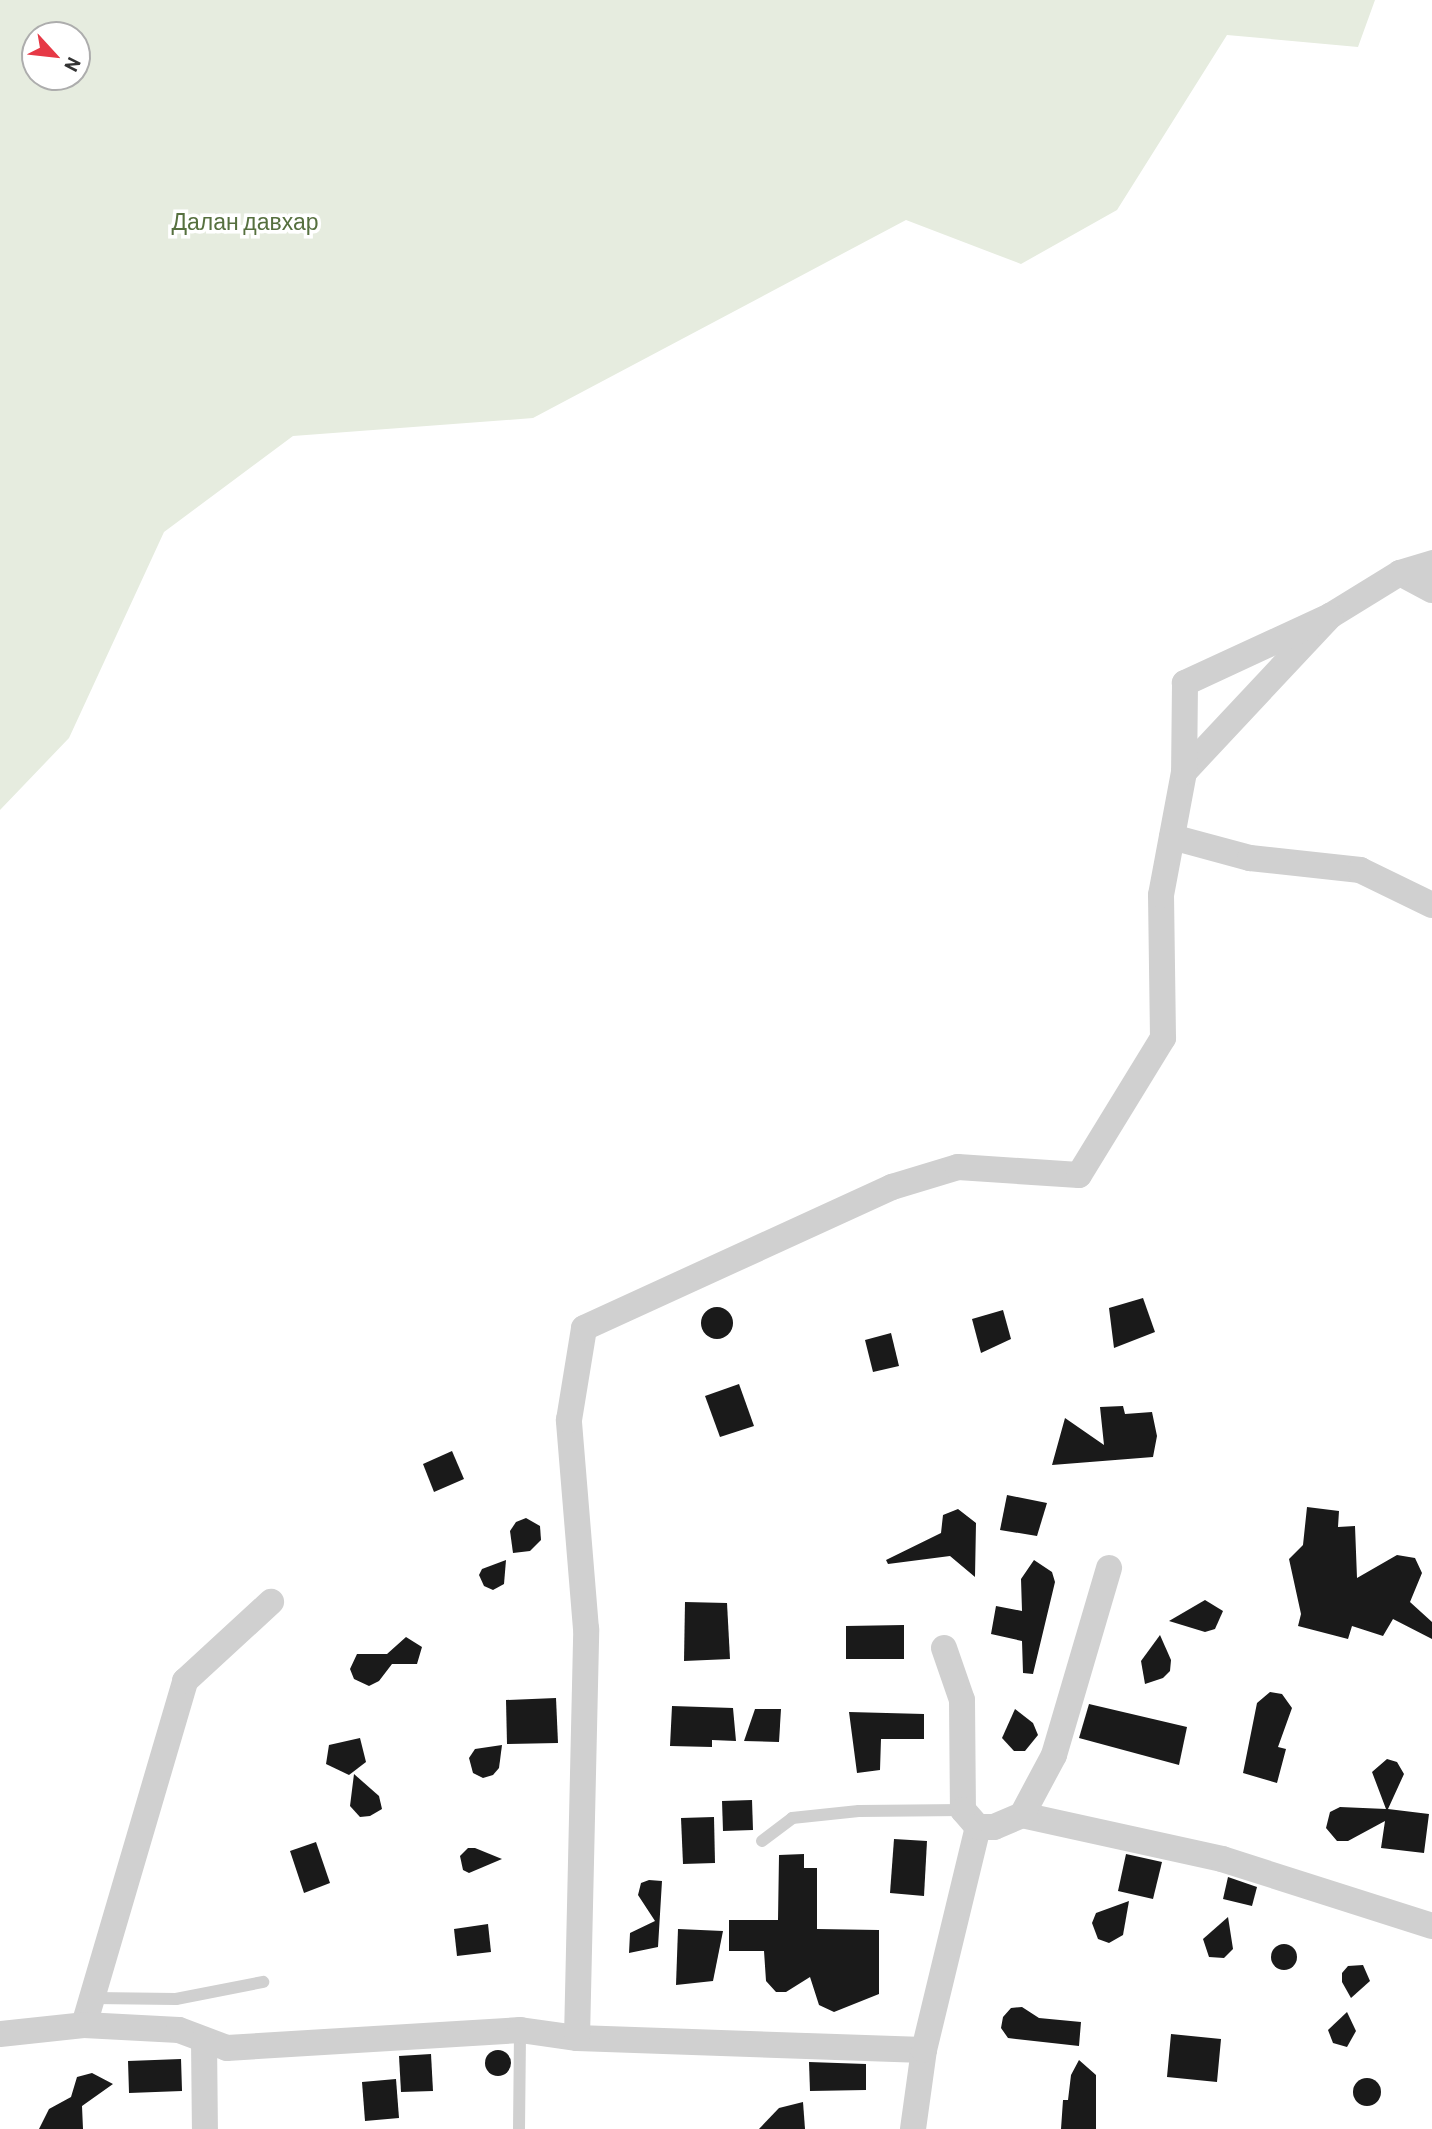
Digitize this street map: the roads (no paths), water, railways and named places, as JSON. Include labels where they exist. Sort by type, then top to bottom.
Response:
[{"type":"street","points":[[577,2038],[586,1629],[569,1420],[584,1328],[892,1187],[958,1167],[1079,1175],[1163,1038],[1160,895],[1184,772],[1185,683],[1330,616],[1400,573],[1432,563]]},
{"type":"street","points":[[1400,573],[1432,590]]},
{"type":"street","points":[[1184,772],[1330,616]]},
{"type":"street","points":[[1172,837],[1250,858],[1360,870],[1432,905]]},
{"type":"street","points":[[1022,1815],[1054,1755],[1109,1568]]},
{"type":"street","points":[[84,2025],[94,1998],[148,1794],[185,1681],[271,1602]]},
{"type":"street","points":[[913,2129],[924,2050],[971,1819],[962,1700],[944,1648]]},
{"type":"street","points":[[971,1819],[994,1827],[1022,1815],[1222,1859],[1432,1926]]},
{"type":"street","points":[[0,2034],[84,2025],[179,2029],[227,2048],[520,2030],[577,2038],[924,2050]]},
{"type":"street","points":[[204,2040],[205,2129]]},
{"type":"lane","points":[[762,1841],[792,1818],[859,1811],[971,1819]]},
{"type":"lane","points":[[94,1998],[176,1999],[263,1982]]},
{"type":"lane","points":[[519,2129],[520,2030]]},
{"type":"park label","name":"Далан давхар","points":[[245,221]]}]
